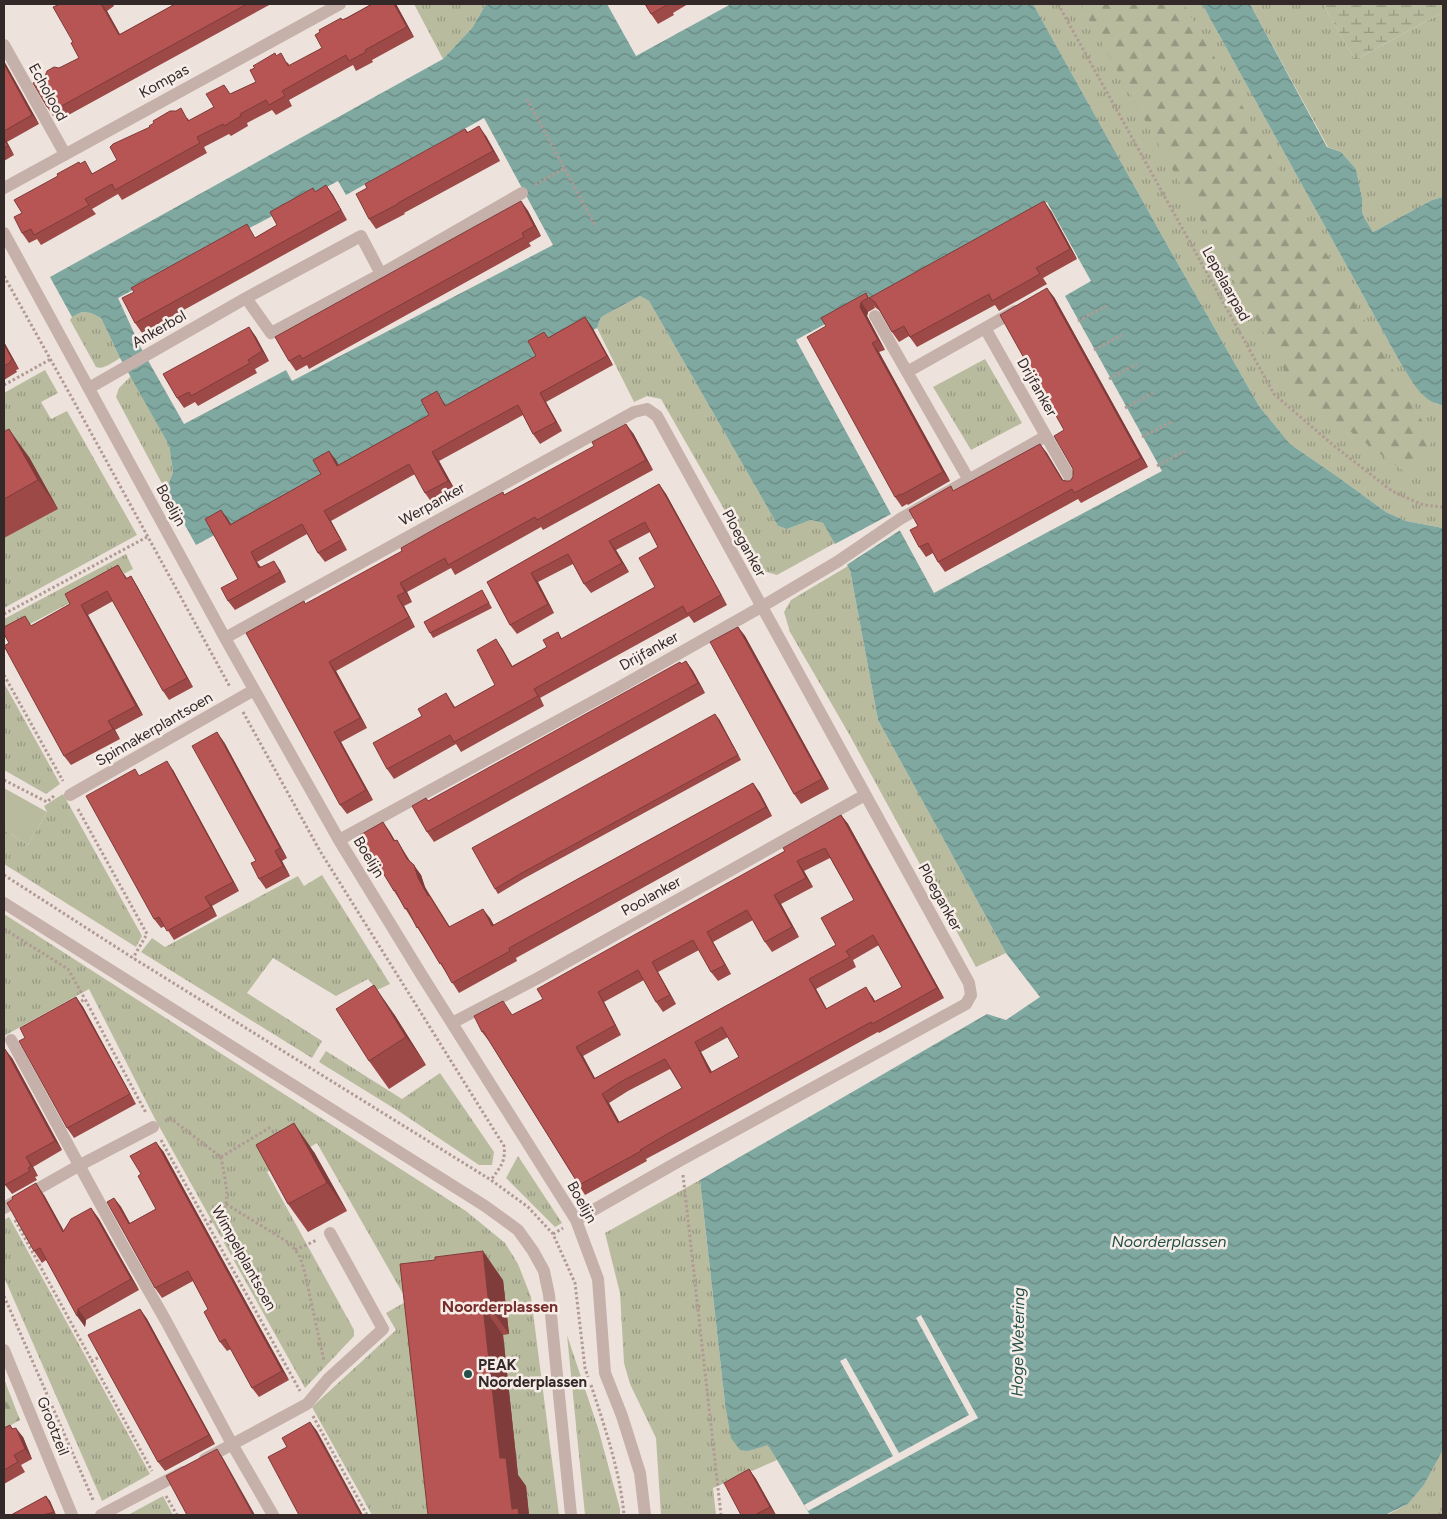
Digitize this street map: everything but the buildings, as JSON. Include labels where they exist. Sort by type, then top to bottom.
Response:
[{"type":"street","name":"Kompas","points":[[4,188],[340,4]]},
{"type":"street","name":"Echolood","points":[[4,45],[65,154]]},
{"type":"street","points":[[246,298],[271,333],[381,274],[522,193]]},
{"type":"street","name":"Boelijn","points":[[4,233],[225,638],[339,840],[576,1220],[598,1279],[605,1373],[622,1416],[640,1473],[645,1515]]},
{"type":"street","name":"Ankerbol","points":[[88,388],[246,298],[361,236],[381,274]]},
{"type":"street","points":[[907,372],[1024,305]]},
{"type":"street","points":[[875,316],[969,480]]},
{"type":"street","name":"Drijfanker","points":[[339,840],[618,688],[761,607],[837,562],[900,519],[1046,436],[985,328]]},
{"type":"street","name":"Werpanker","points":[[225,638],[634,412],[646,409],[657,416]]},
{"type":"street","name":"Ploeganker","points":[[576,1220],[681,1160],[966,1004],[972,995],[969,984],[657,416]]},
{"type":"street","points":[[1046,436],[1073,483]]},
{"type":"street","name":"Spinnakerplantsoen","points":[[68,791],[254,690]]},
{"type":"street","name":"Poolanker","points":[[452,1024],[865,795]]},
{"type":"street","points":[[4,903],[477,1201],[518,1230],[544,1271],[549,1295],[572,1515]]},
{"type":"street","points":[[11,1040],[272,1515]]},
{"type":"street","points":[[6,1207],[80,1165],[153,1127]]},
{"type":"street","points":[[98,1511],[159,1485],[307,1404],[328,1380],[383,1328],[330,1233]]},
{"type":"street","name":"Grootzeil","points":[[4,1350],[72,1515]]},
{"type":"path","name":"Lepelaarpad","points":[[1058,4],[1274,394],[1333,445],[1392,491],[1423,506],[1443,507]]},
{"type":"path","points":[[527,99],[596,227]]},
{"type":"path","points":[[522,193],[565,168]]},
{"type":"path","points":[[1078,321],[1106,306]]},
{"type":"path","points":[[1094,350],[1122,334]]},
{"type":"path","points":[[4,385],[51,360]]},
{"type":"path","points":[[1109,379],[1137,364]]},
{"type":"path","points":[[1125,408],[1153,393]]},
{"type":"path","points":[[1142,437],[1171,422]]},
{"type":"path","points":[[1157,466],[1185,451]]},
{"type":"path","points":[[4,614],[147,536]]},
{"type":"path","points":[[4,674],[147,934],[133,958]]},
{"type":"path","points":[[4,780],[47,802],[68,791]]},
{"type":"path","points":[[4,875],[133,958],[491,1180],[528,1207],[553,1234]]},
{"type":"path","name":"Wimpelplantsoen","points":[[4,929],[68,969],[367,1515]]},
{"type":"path","points":[[69,1008],[85,999]]},
{"type":"path","points":[[153,1127],[170,1118],[221,1157],[226,1187],[226,1204],[218,1216],[207,1224]]},
{"type":"path","points":[[221,1157],[269,1128],[282,1139]]},
{"type":"path","points":[[681,1160],[721,1515]]},
{"type":"path","points":[[226,1204],[291,1244],[300,1257],[328,1380]]},
{"type":"path","points":[[6,1207],[177,1515]]},
{"type":"path","points":[[295,1250],[330,1233]]},
{"type":"path","points":[[4,1296],[98,1511]]},
{"type":"path","points":[[92,1361],[108,1352]]},
{"type":"path","points":[[1439,1515],[1443,1507]]},
{"type":"green space","points":[[414,4],[486,4],[472,28],[443,59]]},
{"type":"green space","points":[[1033,4],[1202,4],[1401,364],[1436,404],[1443,405],[1443,528],[1406,521],[1386,512],[1290,444],[1259,406]]},
{"type":"green space","points":[[1080,4],[1184,4],[1433,440],[1410,476],[1296,391]]},
{"type":"green space","points":[[1250,4],[1323,4],[1355,60],[1443,12],[1443,197],[1432,200],[1373,232],[1362,212],[1362,198],[1356,169],[1341,152],[1328,147]]},
{"type":"green space","points":[[1323,4],[1443,4],[1443,12],[1355,60]]},
{"type":"green space","points":[[640,296],[649,301],[778,526],[787,529],[811,520],[823,523],[835,543],[777,575],[759,570],[661,399],[647,396],[634,402],[597,328],[601,317]]},
{"type":"green space","points":[[82,312],[91,313],[101,318],[120,358],[105,367],[96,367],[70,320]]},
{"type":"green space","points":[[985,359],[1022,423],[971,450],[933,387]]},
{"type":"green space","points":[[45,370],[58,393],[41,402],[51,419],[67,411],[137,535],[4,608],[4,393]]},
{"type":"green space","points":[[131,376],[169,445],[173,472],[166,491],[116,397],[119,388]]},
{"type":"green space","points":[[126,554],[133,569],[4,638],[4,619]]},
{"type":"green space","points":[[848,566],[878,720],[1006,953],[976,967],[849,734],[790,632],[784,612],[791,600]]},
{"type":"green space","points":[[4,683],[60,784],[46,794],[4,770]]},
{"type":"green space","points":[[4,788],[47,812],[28,845],[4,830]]},
{"type":"green space","points":[[63,794],[142,936],[136,947],[4,864],[4,830],[28,845],[47,812],[44,806]]},
{"type":"green space","points":[[322,875],[390,984],[377,990],[368,979],[336,996],[273,958],[247,993],[322,1041],[312,1058],[141,952],[152,938],[165,947],[298,876],[304,886]]},
{"type":"green space","points":[[4,914],[466,1211],[505,1243],[518,1264],[531,1297],[559,1515],[372,1515],[312,1407],[396,1330],[386,1313],[407,1301],[317,1143],[267,1172],[354,1330],[354,1336],[305,1388],[155,1119],[89,989],[4,1036]]},
{"type":"green space","points":[[326,1051],[402,1099],[440,1073],[494,1152],[492,1165],[479,1165],[400,1112],[319,1062]]},
{"type":"green space","points":[[518,1156],[562,1223],[555,1227],[506,1178]]},
{"type":"green space","points":[[700,1180],[725,1403],[748,1451],[768,1444],[777,1460],[713,1488],[716,1515],[661,1515],[656,1438],[630,1384],[624,1363],[620,1293],[605,1233]]},
{"type":"green space","points":[[9,1217],[150,1474],[102,1501],[4,1277],[4,1220]]},
{"type":"green space","points":[[567,1335],[598,1428],[620,1515],[585,1515]]},
{"type":"green space","points":[[4,1379],[20,1420],[4,1429]]},
{"type":"green space","points":[[1443,1450],[1443,1515],[1387,1515],[1408,1504],[1424,1485]]},
{"type":"green space","points":[[163,1496],[173,1515],[128,1515]]},
{"type":"water","name":"Noorderplassen","points":[[486,4],[607,4],[636,56],[731,4],[1033,4],[1259,406],[1290,444],[1386,512],[1406,521],[1443,528],[1443,1450],[1424,1485],[1408,1504],[1385,1515],[810,1515],[768,1445],[748,1451],[740,1450],[731,1438],[725,1403],[700,1180],[987,1014],[1006,1020],[1040,997],[1006,953],[878,720],[850,570],[823,523],[811,520],[787,529],[778,526],[649,301],[640,296],[601,317],[597,328],[196,545],[166,491],[173,472],[169,445],[120,358],[101,318],[91,313],[82,312],[72,317],[50,277],[443,59],[472,28]],"holes":[[[484,118],[553,245],[292,381],[286,370],[184,424],[141,348],[118,298],[338,181],[346,195]],[[1047,202],[1091,281],[1065,296],[1162,471],[934,593],[796,340]]]},
{"type":"water","points":[[1202,4],[1250,4],[1327,147],[1341,152],[1356,169],[1362,198],[1362,212],[1373,232],[1432,200],[1443,197],[1443,405],[1429,400],[1423,395],[1401,364]]},
{"type":"pier","points":[[893,513],[902,529],[845,566],[833,545]]},
{"type":"pier","points":[[921,1315],[978,1418],[808,1511],[804,1505],[893,1456],[840,1361],[846,1358],[899,1453],[969,1415],[916,1318]]},
{"type":"place","name":"PEAK Noorderplassen","points":[[468,1374]]},
{"type":"district","name":"Noorderplassen","points":[[500,1306]]},
{"type":"water label","name":"Hoge Wetering","points":[[1018,1342]]}]
